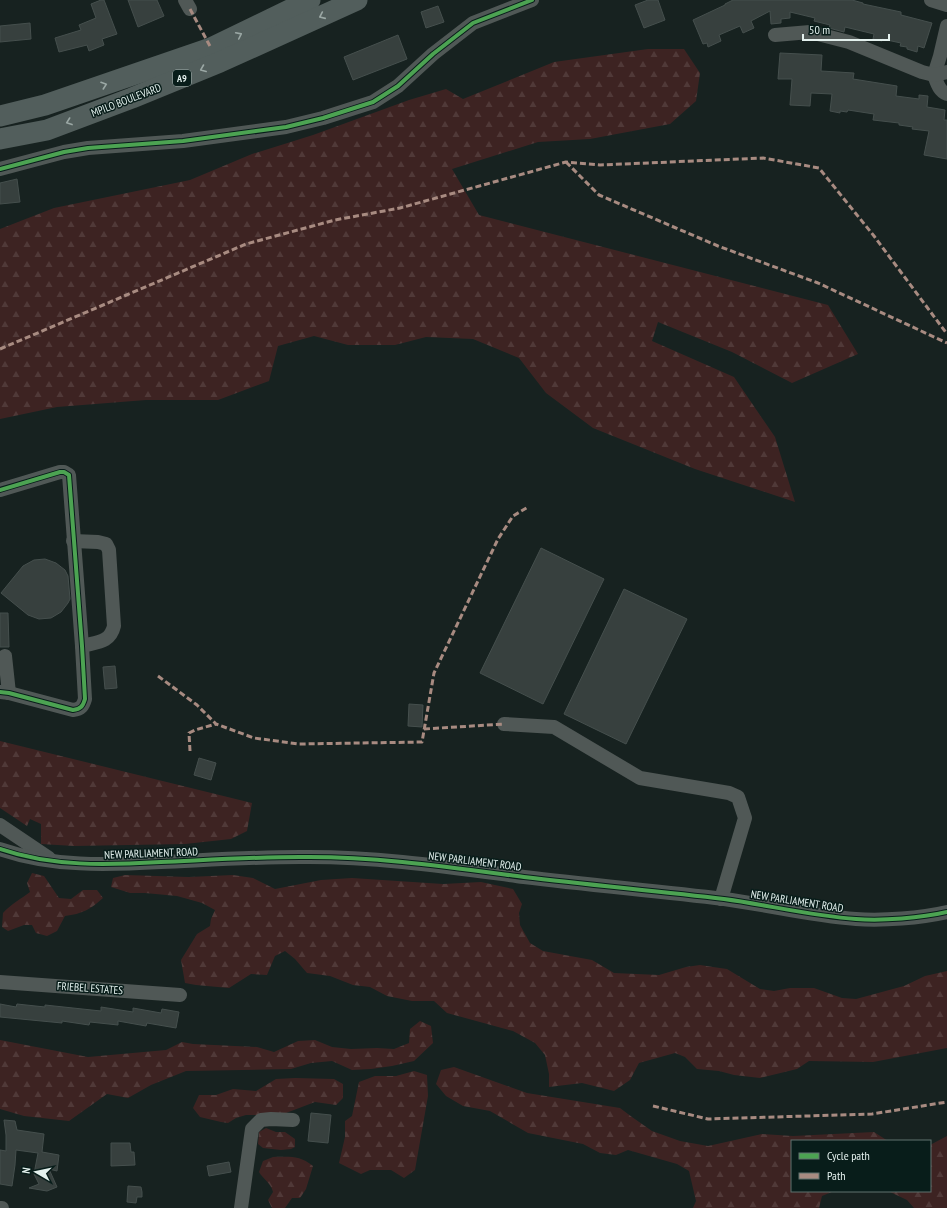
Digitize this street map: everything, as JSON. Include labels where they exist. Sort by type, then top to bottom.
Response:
[{"type":"highway","name":"MPILO BOULEVARD","points":[[0,116],[45,105],[211,48],[310,0]]},
{"type":"highway","name":"MPILO BOULEVARD","points":[[0,139],[47,130],[132,98],[220,62],[357,0]]},
{"type":"street","points":[[0,169],[64,152],[88,148],[183,141],[286,127],[373,102],[398,86],[433,54],[473,23],[532,0]]},
{"type":"street","points":[[931,0],[947,5]]},
{"type":"street","points":[[947,26],[940,56],[943,74],[940,88],[947,94]]},
{"type":"street","points":[[775,35],[810,32],[849,42],[922,72],[943,74]]},
{"type":"street","points":[[0,490],[60,472],[64,472],[68,475],[70,480],[73,541],[82,646],[85,699],[83,705],[79,709],[73,710],[4,693],[5,656]]},
{"type":"street","points":[[73,541],[98,542],[106,544],[110,550],[114,626],[112,634],[107,639],[82,646]]},
{"type":"street","points":[[504,724],[554,727],[640,778],[729,793],[738,797],[745,818],[721,899]]},
{"type":"street","points":[[0,825],[54,862]]},
{"type":"street","name":"NEW PARLIAMENT ROAD","points":[[0,849],[54,862],[109,865],[300,857],[360,858],[478,870],[721,899],[798,912],[857,919],[878,920],[947,912]]},
{"type":"street","name":"FRIEBEL ESTATES","points":[[0,982],[180,995]]},
{"type":"street","points":[[241,1208],[252,1129],[261,1120],[293,1120]]},
{"type":"green space","points":[[648,49],[684,49],[700,73],[696,101],[670,124],[590,139],[538,142],[452,169],[479,215],[828,305],[858,354],[792,383],[732,352],[658,322],[652,341],[734,377],[775,437],[795,502],[695,469],[593,428],[546,393],[519,358],[473,339],[426,337],[395,345],[348,345],[314,336],[278,346],[269,381],[218,400],[146,400],[57,407],[0,419],[0,229],[54,208],[190,180],[252,154],[313,135],[409,100],[446,89],[463,99],[554,62]]},
{"type":"green space","points":[[0,741],[252,803],[247,831],[231,839],[185,844],[74,846],[41,844],[41,824],[30,819],[27,826],[0,808]]},
{"type":"green space","points":[[32,873],[44,876],[59,898],[71,899],[83,890],[97,890],[103,898],[86,910],[65,916],[57,931],[47,936],[36,933],[32,925],[24,925],[8,931],[2,927],[3,913],[30,892],[27,883]]},
{"type":"green space","points":[[125,875],[189,877],[233,875],[253,878],[275,889],[321,880],[352,878],[443,884],[481,882],[513,889],[522,904],[519,913],[520,925],[530,943],[543,951],[592,960],[614,973],[659,975],[686,967],[700,965],[727,969],[760,989],[774,991],[790,988],[814,988],[842,998],[856,999],[904,986],[925,976],[947,971],[947,1048],[873,1062],[809,1061],[797,1069],[760,1078],[697,1069],[685,1057],[675,1053],[639,1063],[630,1080],[614,1091],[582,1083],[549,1087],[549,1074],[545,1055],[535,1043],[513,1031],[447,1013],[434,1001],[412,1001],[387,996],[370,987],[353,985],[330,976],[307,973],[295,959],[285,951],[275,956],[267,975],[251,974],[229,988],[185,983],[181,960],[197,934],[210,926],[215,910],[202,903],[177,896],[130,893],[111,887],[113,878]]},
{"type":"green space","points":[[420,1021],[431,1026],[433,1043],[414,1061],[392,1066],[352,1070],[332,1061],[311,1063],[291,1069],[186,1071],[151,1085],[128,1098],[107,1094],[69,1121],[24,1116],[0,1109],[0,1040],[88,1057],[166,1050],[182,1042],[193,1044],[257,1047],[274,1052],[298,1041],[315,1040],[332,1047],[351,1049],[394,1049],[409,1043],[410,1029]]},
{"type":"green space","points":[[454,1067],[527,1093],[620,1108],[652,1131],[680,1141],[708,1146],[762,1134],[793,1136],[874,1132],[886,1140],[791,1140],[791,1192],[832,1192],[822,1196],[819,1208],[693,1208],[696,1201],[689,1171],[677,1164],[628,1150],[616,1155],[600,1153],[583,1144],[528,1133],[490,1111],[463,1106],[446,1096],[436,1084],[441,1070]]},
{"type":"green space","points":[[414,1071],[427,1075],[428,1096],[415,1170],[404,1178],[391,1170],[370,1170],[361,1174],[339,1163],[345,1137],[345,1121],[352,1116],[359,1082],[375,1076],[396,1076]]},
{"type":"green space","points":[[276,1079],[334,1079],[343,1084],[343,1098],[336,1105],[315,1102],[286,1113],[246,1115],[236,1118],[228,1123],[200,1117],[193,1108],[199,1095],[216,1095],[233,1089],[256,1091]]},
{"type":"green space","points":[[266,1128],[276,1132],[285,1132],[295,1139],[295,1147],[281,1150],[263,1148],[258,1144],[259,1132]]},
{"type":"green space","points":[[947,1136],[947,1208],[914,1208],[907,1200],[890,1192],[931,1192],[931,1144]]},
{"type":"green space","points":[[273,1157],[299,1158],[313,1166],[306,1189],[300,1198],[292,1198],[285,1208],[272,1208],[268,1200],[273,1192],[272,1189],[259,1172],[263,1161]]},
{"type":"building","points":[[104,0],[117,34],[102,39],[104,45],[89,51],[87,45],[59,52],[55,38],[81,30],[79,25],[96,18],[91,4]]},
{"type":"building","points":[[128,0],[157,0],[164,16],[138,27]]},
{"type":"building","points":[[648,0],[658,0],[665,20],[644,28],[635,5]]},
{"type":"building","points":[[733,0],[852,0],[863,4],[901,12],[901,15],[932,23],[924,48],[918,46],[917,52],[907,49],[907,47],[900,46],[901,43],[882,39],[882,41],[873,39],[874,34],[845,27],[844,32],[829,28],[830,25],[814,21],[815,18],[790,12],[790,18],[781,19],[781,23],[771,24],[770,11],[751,21],[754,28],[743,33],[740,26],[719,35],[721,41],[708,47],[707,43],[703,44],[693,20]]},
{"type":"building","points":[[438,6],[444,22],[426,28],[421,12]]},
{"type":"building","points":[[30,23],[31,39],[0,42],[0,26]]},
{"type":"building","points":[[398,35],[407,59],[353,80],[344,57]]},
{"type":"building","points":[[780,53],[822,55],[821,71],[854,73],[853,79],[897,86],[896,96],[919,99],[919,95],[928,96],[927,107],[945,110],[944,120],[947,120],[947,159],[924,155],[929,131],[912,129],[913,127],[899,125],[899,123],[873,120],[874,114],[848,110],[847,112],[840,111],[840,113],[830,111],[832,94],[811,93],[810,106],[790,105],[792,79],[778,79]]},
{"type":"building","points":[[17,179],[20,202],[0,204],[0,183]]},
{"type":"building","points":[[541,548],[604,579],[543,704],[480,673]]},
{"type":"building","points":[[45,559],[56,563],[65,570],[68,576],[70,599],[61,612],[51,618],[39,619],[28,615],[1,593],[23,566],[34,560]]},
{"type":"building","points":[[624,589],[687,619],[626,744],[564,714]]},
{"type":"building","points":[[0,613],[8,613],[9,647],[0,647]]},
{"type":"building","points":[[115,666],[117,688],[105,689],[103,667]]},
{"type":"building","points":[[409,704],[423,705],[422,727],[408,726]]},
{"type":"building","points":[[199,758],[216,763],[211,780],[194,775]]},
{"type":"building","points":[[0,1004],[16,1007],[17,1004],[45,1007],[45,1005],[101,1011],[101,1007],[133,1012],[133,1008],[161,1013],[162,1009],[179,1012],[176,1028],[147,1023],[146,1026],[118,1021],[118,1025],[90,1022],[89,1025],[62,1021],[62,1023],[0,1017]]},
{"type":"building","points":[[311,1113],[331,1115],[328,1143],[308,1141]]},
{"type":"building","points":[[4,1120],[15,1121],[17,1130],[44,1134],[42,1152],[59,1155],[57,1171],[49,1169],[57,1187],[47,1191],[29,1188],[39,1184],[34,1174],[38,1153],[16,1150],[12,1186],[0,1184],[0,1150],[6,1151]]},
{"type":"building","points":[[111,1143],[130,1143],[131,1152],[134,1152],[135,1165],[111,1166]]},
{"type":"building","points":[[229,1162],[231,1172],[209,1176],[207,1166]]},
{"type":"building","points":[[128,1186],[141,1187],[142,1197],[137,1197],[136,1203],[127,1202]]},
{"type":"marked path","points":[[190,9],[211,48]]},
{"type":"marked path","points":[[0,349],[246,244],[335,220],[400,208],[566,162],[600,165],[763,158],[819,168],[874,236],[947,334]]},
{"type":"marked path","points":[[566,162],[599,195],[718,246],[818,283],[947,343]]},
{"type":"marked path","points":[[158,676],[197,705],[216,724],[254,738],[299,744],[422,742],[434,673],[498,539],[513,516],[528,507]]},
{"type":"marked path","points":[[190,751],[189,733],[216,724]]},
{"type":"marked path","points":[[424,729],[504,724]]},
{"type":"marked path","points":[[653,1106],[708,1119],[872,1114],[947,1102]]},
{"type":"cycle path","points":[[0,169],[64,152],[88,148],[183,141],[286,127],[323,118],[373,102],[398,86],[433,54],[473,23],[532,0]]},
{"type":"cycle path","points":[[0,490],[60,472],[64,472],[69,475],[85,699],[81,707],[73,710],[0,692]]},
{"type":"cycle path","points":[[0,849],[40,859],[60,862],[100,864],[300,857],[356,858],[440,866],[549,880],[724,899],[840,918],[867,920],[890,919],[926,916],[947,912]]}]
